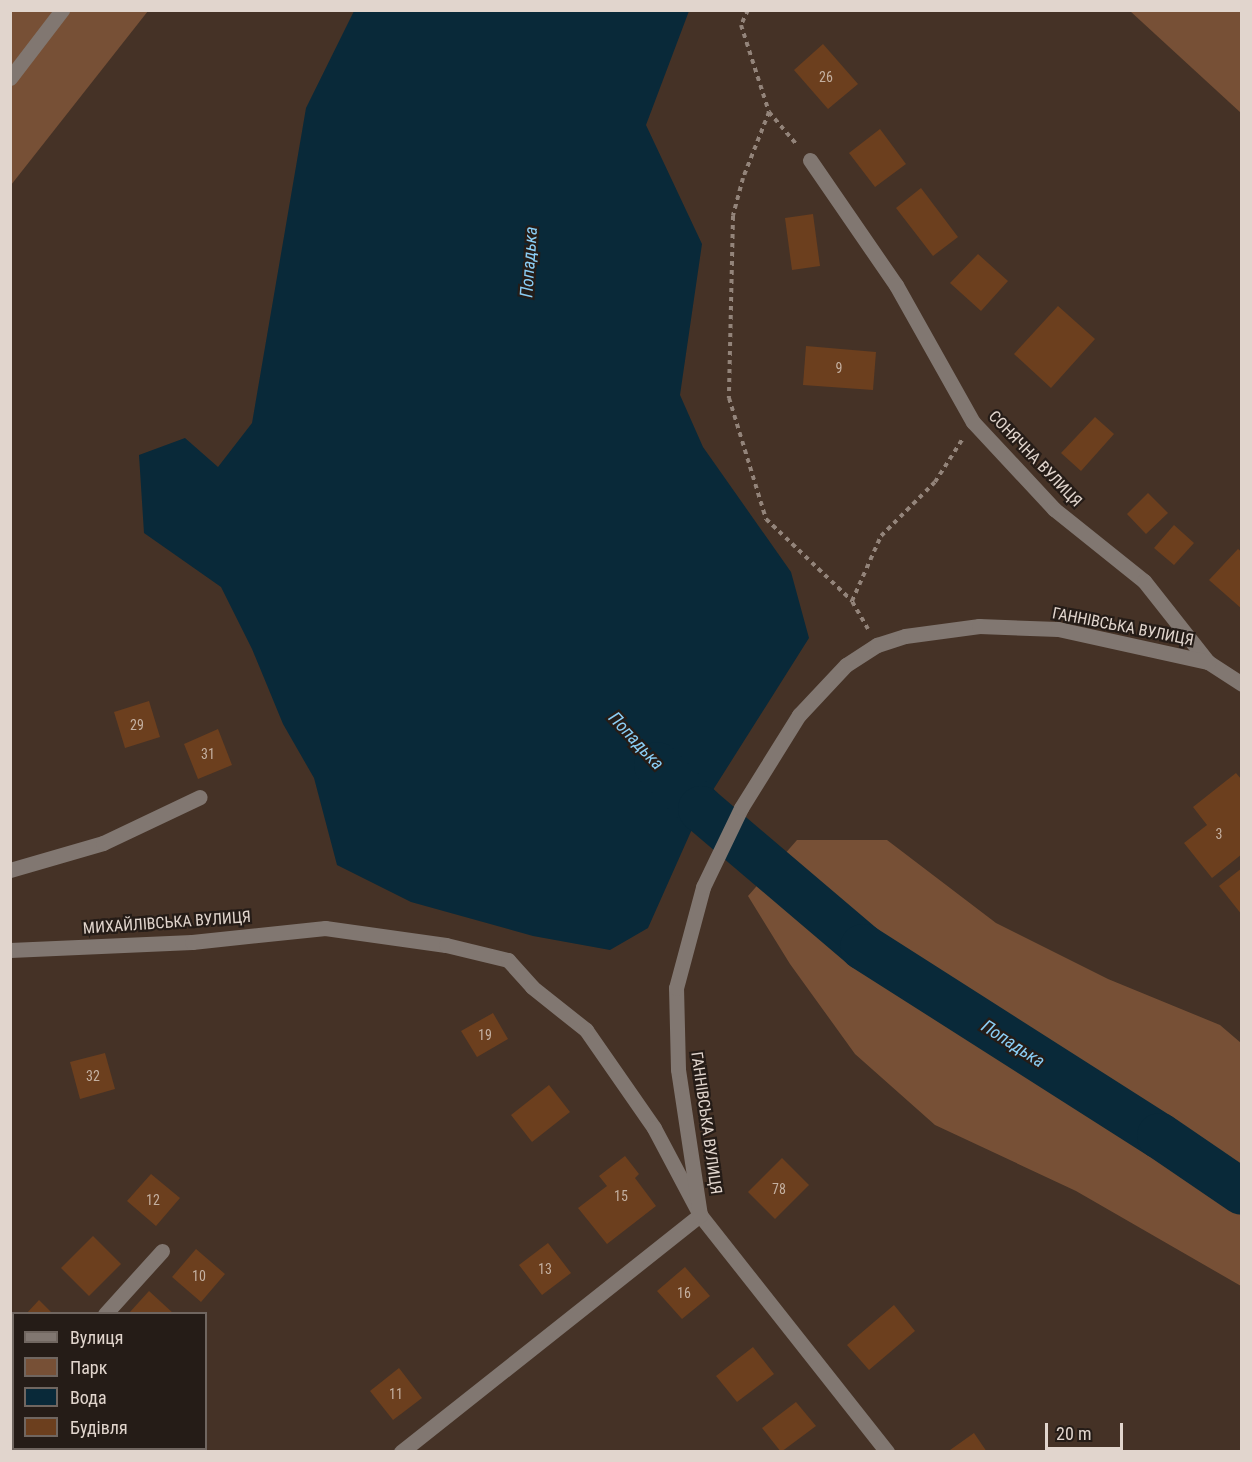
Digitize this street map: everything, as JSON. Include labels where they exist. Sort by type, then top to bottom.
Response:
[{"type":"street","points":[[10,78],[62,10]]},
{"type":"street","name":"СОНЯЧНА ВУЛИЦЯ","points":[[810,160],[896,285],[973,422],[1054,509],[1144,581],[1208,662],[1242,684]]},
{"type":"street","name":"ГАННІВСЬКА ВУЛИЦЯ","points":[[887,1452],[700,1215],[678,1069],[676,988],[703,887],[741,808],[799,715],[846,665],[877,645],[905,636],[979,626],[1058,629],[1208,662]]},
{"type":"street","points":[[10,870],[103,843],[200,797]]},
{"type":"street","name":"МИХАЙЛІВСЬКА ВУЛИЦЯ","points":[[10,950],[192,942],[325,928],[446,945],[508,960],[532,987],[586,1030],[654,1128],[700,1215]]},
{"type":"street","name":"ГАННІВСЬКА ВУЛИЦЯ","points":[[401,1452],[700,1215]]},
{"type":"street","points":[[107,1312],[162,1251]]},
{"type":"path","points":[[748,10],[741,25],[769,112],[810,160]]},
{"type":"path","points":[[769,112],[743,178],[733,216],[729,398],[766,519],[852,601],[877,645]]},
{"type":"path","points":[[852,601],[881,536],[935,482],[973,422]]},
{"type":"green space","points":[[11,11],[148,11],[11,185]]},
{"type":"green space","points":[[1130,11],[1241,11],[1241,113]]},
{"type":"green space","points":[[797,840],[887,840],[996,923],[1108,979],[1220,1025],[1241,1043],[1241,1286],[1076,1191],[935,1125],[855,1054],[790,964],[748,896]]},
{"type":"water","points":[[354,11],[689,11],[646,125],[702,244],[680,395],[703,447],[791,572],[809,638],[701,809],[648,928],[610,950],[533,936],[411,902],[337,865],[314,778],[283,724],[252,649],[221,587],[144,533],[139,455],[185,438],[218,467],[252,423],[306,108]]},
{"type":"building","points":[[823,44],[858,84],[828,109],[794,70]]},
{"type":"building","points":[[880,129],[906,164],[875,187],[849,153]]},
{"type":"building","points":[[921,188],[958,237],[933,256],[896,208]]},
{"type":"building","points":[[813,214],[820,266],[792,270],[785,218]]},
{"type":"building","points":[[978,254],[1008,281],[981,311],[950,283]]},
{"type":"building","points":[[1058,306],[1095,339],[1051,388],[1014,354]]},
{"type":"building","points":[[806,346],[876,352],[873,390],[803,385]]},
{"type":"building","points":[[1095,417],[1114,434],[1081,471],[1061,453]]},
{"type":"building","points":[[1148,493],[1168,513],[1146,534],[1127,514]]},
{"type":"building","points":[[1174,525],[1194,543],[1174,565],[1154,548]]},
{"type":"building","points":[[1238,549],[1242,552],[1242,609],[1209,580]]},
{"type":"building","points":[[149,701],[160,737],[125,748],[114,712]]},
{"type":"building","points":[[218,729],[232,765],[198,779],[184,744]]},
{"type":"building","points":[[1236,773],[1242,780],[1242,854],[1212,878],[1184,843],[1207,825],[1193,807]]},
{"type":"building","points":[[1242,868],[1242,915],[1219,886]]},
{"type":"building","points":[[493,1013],[508,1039],[477,1057],[461,1031]]},
{"type":"building","points":[[105,1053],[115,1089],[80,1099],[70,1062]]},
{"type":"building","points":[[549,1085],[570,1112],[532,1142],[511,1115]]},
{"type":"building","points":[[625,1156],[639,1174],[635,1178],[656,1206],[607,1244],[578,1208],[607,1186],[599,1176]]},
{"type":"building","points":[[782,1158],[809,1185],[775,1219],[748,1192]]},
{"type":"building","points":[[151,1174],[180,1198],[156,1226],[127,1201]]},
{"type":"building","points":[[93,1236],[121,1264],[89,1296],[61,1268]]},
{"type":"building","points":[[548,1243],[571,1273],[542,1295],[519,1265]]},
{"type":"building","points":[[196,1249],[225,1274],[201,1302],[172,1277]]},
{"type":"building","points":[[685,1267],[710,1296],[682,1319],[657,1291]]},
{"type":"building","points":[[149,1291],[172,1312],[130,1312]]},
{"type":"building","points":[[39,1300],[51,1312],[28,1312]]},
{"type":"building","points":[[894,1305],[915,1331],[869,1370],[847,1345]]},
{"type":"building","points":[[753,1347],[774,1374],[737,1402],[716,1376]]},
{"type":"building","points":[[10,1364],[12,1378],[10,1379]]},
{"type":"building","points":[[399,1368],[422,1398],[393,1420],[370,1391]]},
{"type":"building","points":[[796,1402],[816,1426],[781,1452],[762,1428]]},
{"type":"building","points":[[974,1433],[987,1452],[951,1452],[950,1450]]},
{"type":"building","points":[[16,1450],[60,1450],[61,1452],[15,1452]]},
{"type":"waterway","name":"Попадька","points":[[657,765],[701,809],[863,947],[1160,1136],[1242,1192]]}]
